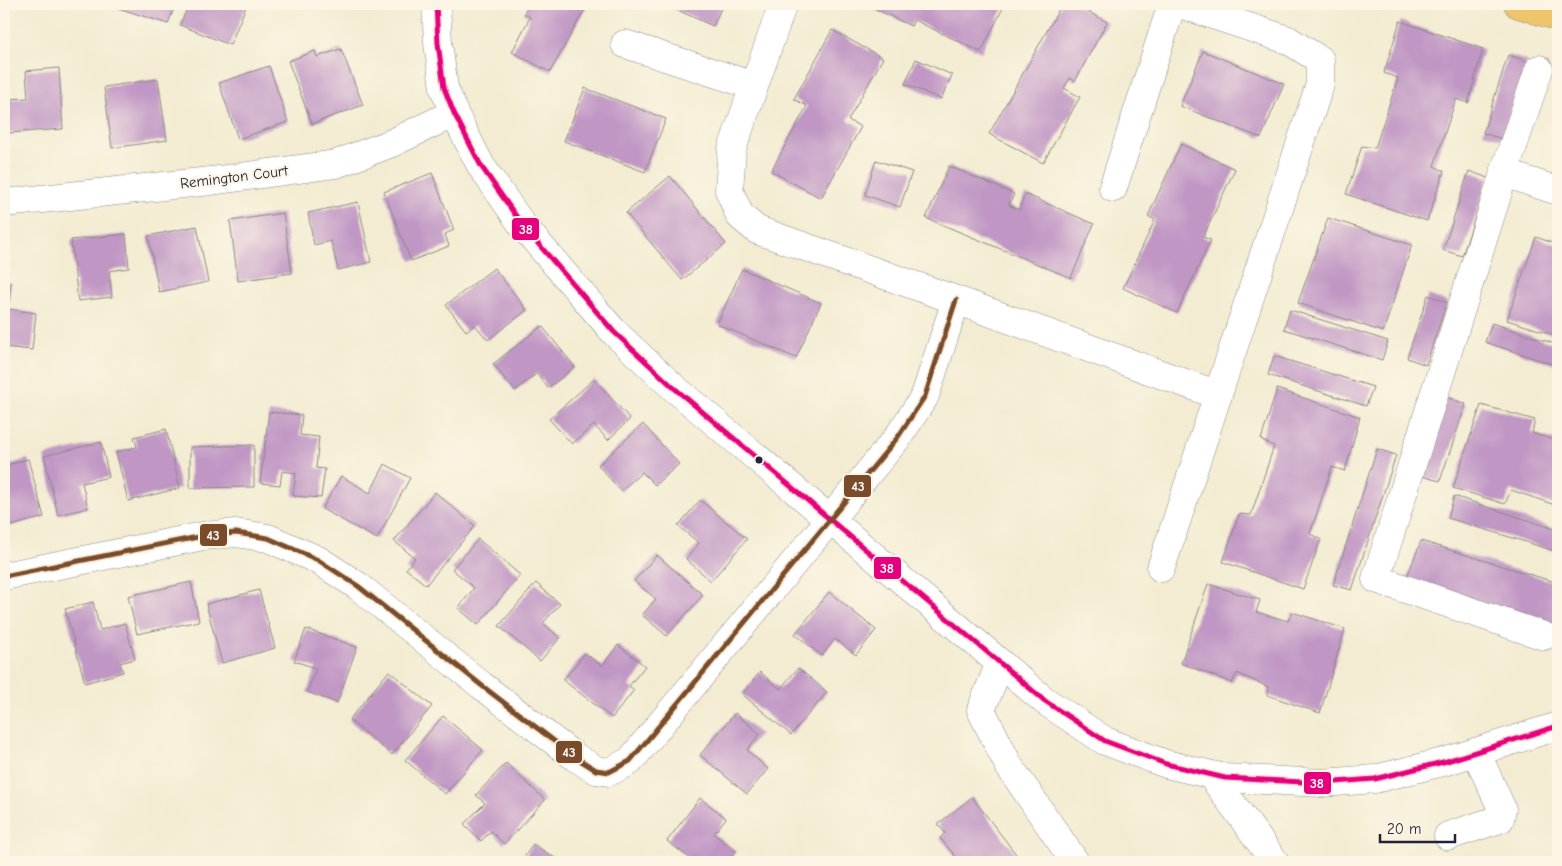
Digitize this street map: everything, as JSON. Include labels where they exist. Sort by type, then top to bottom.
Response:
[{"type":"main road","points":[[1518,4],[1558,17]]},
{"type":"street","points":[[436,4],[438,43],[444,88],[481,166],[523,226],[614,332],[673,387],[1045,701],[1105,741],[1166,764],[1225,778],[1322,783],[1375,779],[1447,761],[1558,726]]},
{"type":"street","points":[[783,4],[732,149],[729,190],[740,216],[757,230],[1218,395]]},
{"type":"street","points":[[1113,188],[1172,4]]},
{"type":"street","points":[[1161,568],[1320,84],[1320,60],[1288,40],[1180,4]]},
{"type":"street","points":[[625,44],[754,86]]},
{"type":"street","points":[[1538,70],[1376,579],[1544,636]]},
{"type":"street","name":"Remington Court","points":[[4,203],[211,181],[336,164],[392,144],[454,112]]},
{"type":"street","points":[[1504,173],[1558,191]]},
{"type":"street","points":[[4,576],[203,536],[236,533],[268,538],[318,560],[358,586],[481,685],[575,757],[596,770],[609,772],[630,761],[898,438],[925,396],[956,300]]},
{"type":"street","points":[[1000,663],[980,710],[1009,766],[1075,862]]},
{"type":"street","points":[[1448,836],[1500,819],[1502,809],[1476,752]]},
{"type":"street","points":[[1211,774],[1275,862]]},
{"type":"building","points":[[110,4],[171,4],[175,5],[168,24]]},
{"type":"building","points":[[189,4],[247,4],[230,45],[180,25]]},
{"type":"building","points":[[529,4],[588,4],[550,72],[512,52],[530,17],[524,14]]},
{"type":"building","points":[[664,4],[723,4],[713,26]]},
{"type":"building","points":[[865,4],[1005,4],[981,52],[914,20],[911,26]]},
{"type":"building","points":[[1062,4],[1074,4],[1107,22],[1075,81],[1070,78],[1064,88],[1080,97],[1043,163],[989,134]]},
{"type":"building","points":[[1400,21],[1483,49],[1468,103],[1456,99],[1434,166],[1444,171],[1427,221],[1346,194],[1362,146],[1375,148],[1398,78],[1384,73]]},
{"type":"building","points":[[832,30],[883,58],[848,120],[861,127],[821,198],[771,171],[807,106],[794,99]]},
{"type":"building","points":[[341,49],[363,105],[312,124],[288,61],[315,51],[317,57]]},
{"type":"building","points":[[1203,51],[1284,84],[1261,138],[1180,106]]},
{"type":"building","points":[[1508,55],[1527,61],[1502,139],[1483,133]]},
{"type":"building","points":[[916,59],[952,75],[941,99],[905,84]]},
{"type":"building","points":[[269,66],[288,122],[238,139],[219,83]]},
{"type":"building","points":[[59,68],[63,129],[9,133],[6,99],[28,98],[26,71]]},
{"type":"building","points":[[158,79],[167,140],[112,148],[104,87]]},
{"type":"building","points":[[585,88],[666,119],[645,172],[564,141]]},
{"type":"building","points":[[1181,144],[1235,169],[1203,237],[1211,240],[1177,313],[1123,288],[1155,220],[1148,216]]},
{"type":"building","points":[[876,160],[912,172],[900,207],[865,195]]},
{"type":"building","points":[[949,166],[1014,194],[1009,205],[1019,210],[1025,194],[1094,224],[1071,278],[926,218]]},
{"type":"building","points":[[1469,171],[1488,178],[1462,256],[1443,250]]},
{"type":"building","points":[[432,173],[454,230],[445,234],[449,246],[411,261],[384,192]]},
{"type":"building","points":[[670,176],[726,244],[682,280],[626,213]]},
{"type":"building","points":[[358,202],[371,262],[338,270],[331,241],[314,245],[308,213]]},
{"type":"building","points":[[283,213],[292,273],[238,281],[230,221]]},
{"type":"building","points":[[1328,218],[1412,245],[1383,332],[1298,303]]},
{"type":"building","points":[[197,226],[208,282],[159,292],[148,236]]},
{"type":"building","points":[[126,234],[129,268],[109,271],[112,297],[78,301],[71,240]]},
{"type":"building","points":[[1536,237],[1558,245],[1558,336],[1507,320]]},
{"type":"building","points":[[494,268],[527,310],[488,340],[475,325],[466,331],[446,305]]},
{"type":"building","points":[[742,269],[821,303],[796,358],[717,324]]},
{"type":"building","points":[[4,282],[11,283],[8,309],[36,313],[32,350],[4,347]]},
{"type":"building","points":[[1428,295],[1447,302],[1426,365],[1407,358]]},
{"type":"building","points":[[1290,310],[1388,341],[1382,360],[1284,329]]},
{"type":"building","points":[[1492,323],[1558,345],[1558,366],[1485,342]]},
{"type":"building","points":[[542,326],[575,367],[548,388],[537,373],[515,391],[493,364]]},
{"type":"building","points":[[1274,356],[1373,387],[1366,406],[1268,375]]},
{"type":"building","points":[[594,379],[630,419],[608,440],[594,425],[572,444],[549,419]]},
{"type":"building","points":[[1277,389],[1360,417],[1345,471],[1332,467],[1310,534],[1321,539],[1303,589],[1223,562],[1239,514],[1251,515],[1274,446],[1261,440]]},
{"type":"building","points":[[1446,397],[1466,404],[1440,481],[1421,476]]},
{"type":"building","points":[[1481,405],[1535,420],[1532,433],[1558,441],[1558,506],[1511,490],[1505,504],[1453,488]]},
{"type":"building","points":[[269,412],[302,415],[300,435],[319,437],[316,468],[325,469],[321,498],[293,496],[296,473],[282,471],[280,485],[260,483]]},
{"type":"building","points":[[643,424],[679,464],[655,485],[642,472],[621,491],[598,465]]},
{"type":"building","points":[[166,429],[180,488],[128,501],[116,452],[137,447],[134,437]]},
{"type":"building","points":[[101,442],[109,477],[82,483],[88,508],[58,515],[44,456]]},
{"type":"building","points":[[254,445],[254,487],[190,488],[190,447]]},
{"type":"building","points":[[1377,449],[1396,455],[1352,590],[1333,585]]},
{"type":"building","points":[[28,459],[44,517],[4,528],[4,466]]},
{"type":"building","points":[[385,464],[410,478],[377,539],[322,509],[341,476],[370,493]]},
{"type":"building","points":[[435,492],[475,526],[426,585],[406,569],[415,558],[394,541]]},
{"type":"building","points":[[1454,496],[1558,530],[1558,552],[1448,518]]},
{"type":"building","points":[[700,500],[747,539],[711,581],[686,559],[699,543],[678,526]]},
{"type":"building","points":[[478,539],[520,575],[478,625],[458,608],[474,588],[452,569]]},
{"type":"building","points":[[1421,541],[1558,583],[1558,609],[1551,629],[1405,582]]},
{"type":"building","points":[[657,555],[703,595],[667,636],[642,615],[656,599],[634,581]]},
{"type":"building","points":[[191,582],[199,621],[137,634],[128,596]]},
{"type":"building","points":[[536,583],[560,604],[543,623],[560,638],[540,661],[499,626]]},
{"type":"building","points":[[1208,584],[1260,600],[1256,612],[1288,621],[1292,612],[1345,629],[1320,713],[1267,695],[1268,687],[1237,673],[1232,683],[1181,663]]},
{"type":"building","points":[[259,590],[275,648],[222,663],[206,604]]},
{"type":"building","points":[[829,592],[876,630],[856,655],[835,639],[822,656],[795,634]]},
{"type":"building","points":[[93,602],[100,630],[125,623],[135,659],[120,663],[123,672],[85,683],[65,609]]},
{"type":"building","points":[[306,629],[357,647],[337,703],[307,692],[316,668],[294,661]]},
{"type":"building","points":[[618,645],[645,666],[629,686],[634,690],[612,718],[563,680],[585,653],[602,666]]},
{"type":"building","points":[[798,668],[827,692],[791,735],[742,694],[760,672],[780,689]]},
{"type":"building","points":[[389,671],[432,706],[392,755],[349,720]]},
{"type":"building","points":[[735,713],[760,734],[747,750],[768,769],[747,794],[700,755]]},
{"type":"building","points":[[443,716],[483,750],[445,794],[405,760]]},
{"type":"building","points":[[506,763],[545,800],[504,844],[491,831],[481,841],[464,824],[485,803],[476,795]]},
{"type":"building","points":[[972,797],[1022,862],[960,862],[940,838],[945,833],[938,824]]},
{"type":"building","points":[[700,798],[726,818],[714,834],[736,851],[728,862],[695,862],[667,841]]},
{"type":"building","points":[[533,844],[561,862],[521,862]]},
{"type":"transit line","name":"38","points":[[436,4],[438,43],[444,88],[454,113],[481,166],[523,226],[614,332],[673,387],[1045,701],[1105,741],[1166,764],[1225,778],[1322,783],[1375,779],[1447,761],[1558,726]]},
{"type":"transit line","name":"43","points":[[4,576],[203,536],[236,533],[268,538],[318,560],[358,586],[481,685],[575,757],[596,770],[609,772],[630,761],[898,437],[925,396],[956,300]]}]
